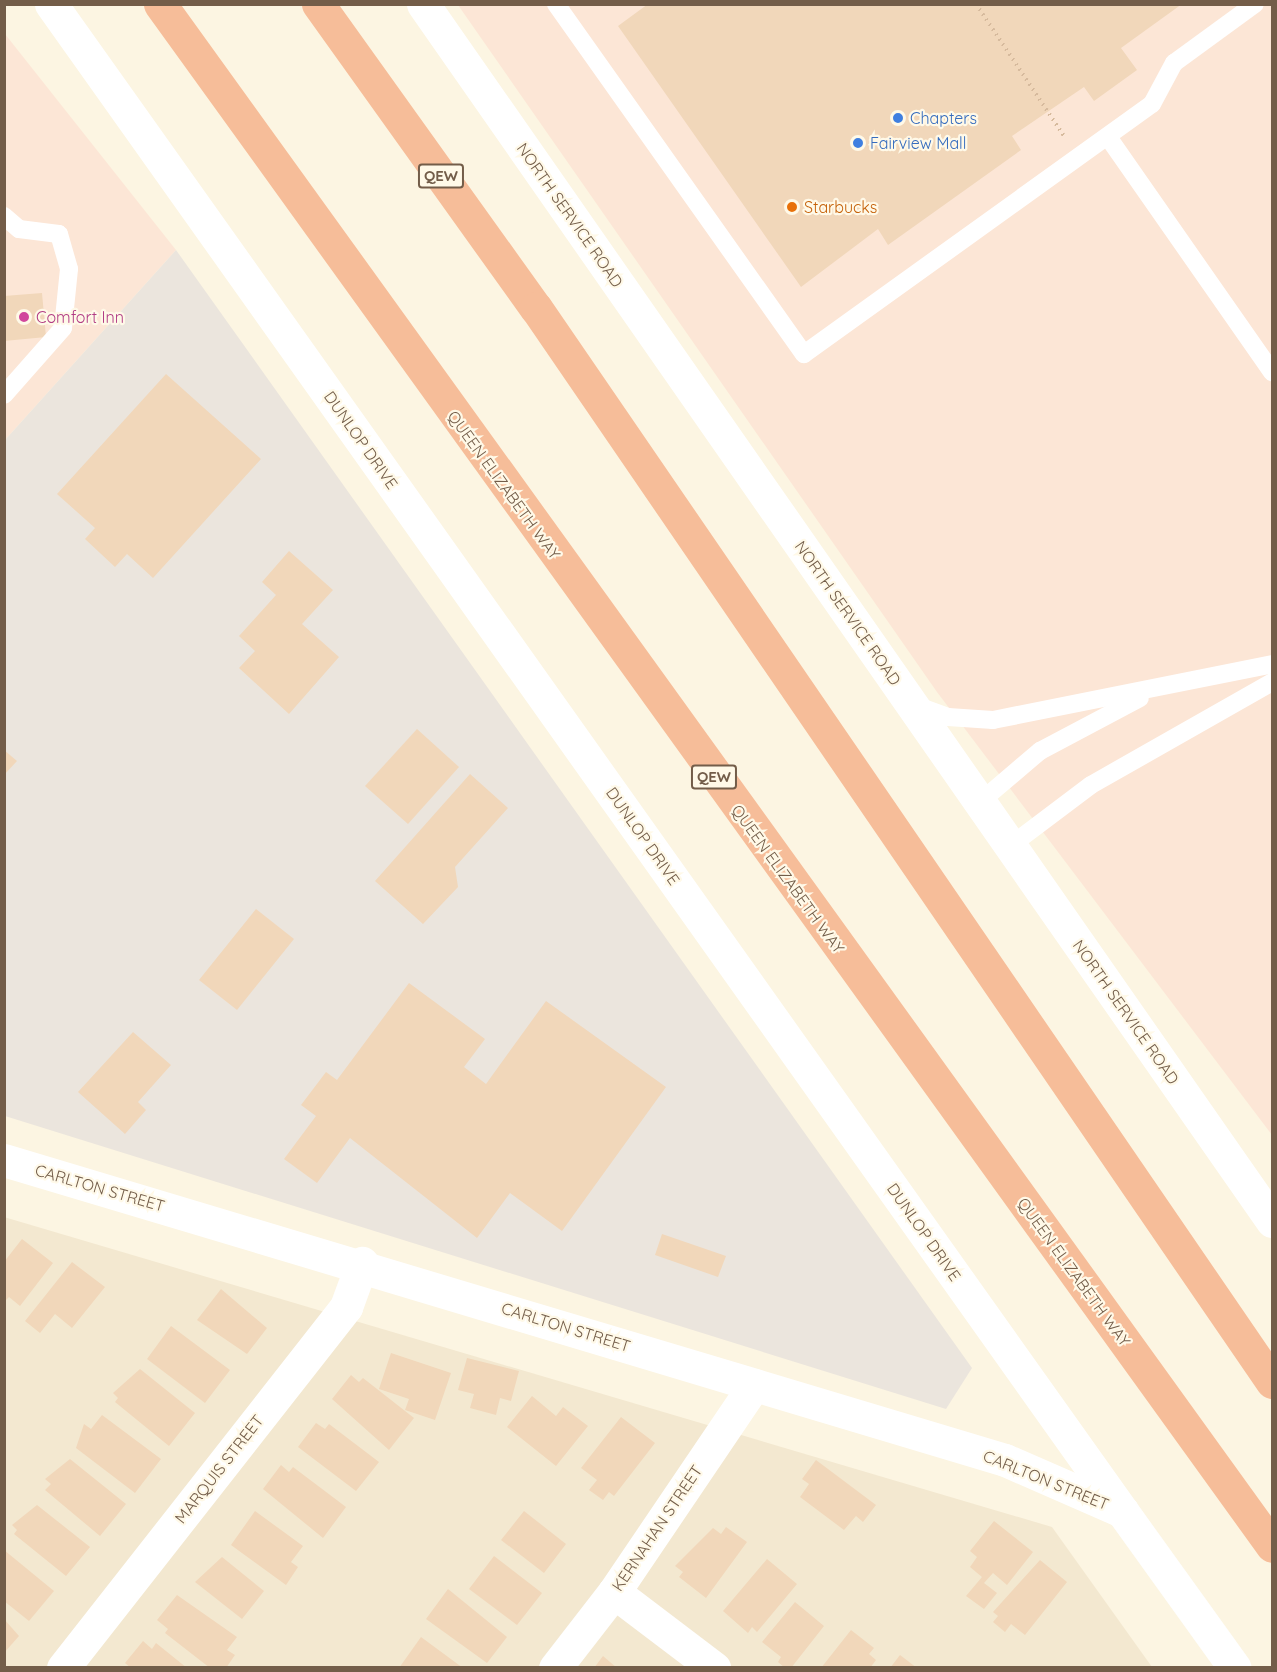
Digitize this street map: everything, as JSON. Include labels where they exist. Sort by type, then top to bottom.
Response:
[{"type":"highway","name":"QUEEN ELIZABETH WAY","points":[[160,4],[1272,1546]]},
{"type":"highway","name":"QEW","points":[[318,4],[536,308],[1272,1382]]},
{"type":"street","name":"DUNLOP DRIVE","points":[[51,4],[1235,1668]]},
{"type":"street","name":"NORTH SERVICE ROAD","points":[[423,4],[1272,1221]]},
{"type":"street","name":"CARLTON STREET","points":[[4,1160],[362,1263],[754,1385],[1005,1460],[1122,1511]]},
{"type":"street","name":"MARQUIS STREET","points":[[63,1668],[346,1306],[362,1263]]},
{"type":"street","name":"KERNAHAN STREET","points":[[555,1668],[614,1592],[754,1385]]},
{"type":"street","points":[[614,1592],[714,1668]]},
{"type":"lane","points":[[556,4],[804,354],[1152,104],[1174,63],[1255,4]]},
{"type":"lane","points":[[1107,137],[1272,372]]},
{"type":"lane","points":[[4,216],[19,229],[58,234],[69,269],[63,328],[4,395]]},
{"type":"lane","points":[[911,703],[948,717],[993,720],[1158,689],[1272,664]]},
{"type":"lane","points":[[1010,846],[1091,785],[1272,682]]},
{"type":"lane","points":[[980,802],[1040,751],[1158,689]]},
{"type":"path","points":[[976,4],[1078,159]]},
{"type":"shaded area","points":[[458,5],[1272,5],[1272,1135],[937,692]]},
{"type":"shaded area","points":[[5,34],[176,250],[5,440]]},
{"type":"shaded area","points":[[176,250],[972,1368],[946,1409],[5,1116],[5,440]]},
{"type":"shaded area","points":[[4,1217],[1052,1527],[1152,1667],[5,1667]]},
{"type":"building","name":"Fairview Mall","points":[[648,4],[1182,4],[1121,48],[1137,70],[1094,101],[1084,87],[1012,136],[1021,150],[888,245],[878,229],[801,287],[618,26]]},
{"type":"building","name":"Comfort Inn","points":[[42,293],[46,337],[4,341],[4,296]]},
{"type":"building","points":[[166,374],[261,459],[153,578],[127,554],[115,567],[85,539],[95,528],[57,494]]},
{"type":"building","points":[[289,551],[333,590],[302,624],[339,657],[289,714],[239,668],[255,651],[239,636],[276,595],[262,582]]},
{"type":"building","points":[[417,729],[459,767],[408,824],[365,786]]},
{"type":"building","points":[[4,750],[17,761],[4,775]]},
{"type":"building","points":[[470,774],[508,808],[455,867],[458,887],[423,924],[375,881]]},
{"type":"building","points":[[256,909],[294,939],[237,1010],[199,980]]},
{"type":"building","points":[[409,983],[485,1039],[464,1067],[486,1084],[546,1001],[666,1087],[562,1231],[510,1193],[477,1238],[350,1138],[317,1183],[284,1159],[316,1116],[301,1105],[326,1072],[337,1080]]},
{"type":"building","points":[[133,1032],[171,1065],[138,1102],[146,1110],[125,1134],[78,1092]]},
{"type":"building","points":[[662,1234],[726,1256],[718,1277],[655,1255]]},
{"type":"building","points":[[22,1239],[53,1263],[20,1306],[9,1297],[4,1302],[4,1262]]},
{"type":"building","points":[[72,1262],[105,1287],[72,1328],[55,1314],[40,1333],[25,1321]]},
{"type":"building","points":[[221,1289],[267,1328],[247,1354],[197,1320]]},
{"type":"building","points":[[171,1326],[230,1370],[205,1403],[147,1359]]},
{"type":"building","points":[[391,1353],[451,1373],[435,1420],[405,1410],[409,1399],[379,1389]]},
{"type":"building","points":[[467,1358],[519,1371],[511,1401],[500,1398],[496,1415],[470,1408],[474,1394],[458,1390]]},
{"type":"building","points":[[140,1369],[195,1413],[169,1446],[115,1402],[118,1398],[113,1393]]},
{"type":"building","points":[[351,1375],[359,1382],[363,1378],[414,1418],[389,1450],[332,1399]]},
{"type":"building","points":[[532,1396],[556,1416],[563,1407],[588,1426],[556,1466],[507,1427]]},
{"type":"building","points":[[102,1415],[161,1459],[135,1493],[76,1448],[84,1424],[91,1429]]},
{"type":"building","points":[[621,1417],[655,1443],[614,1496],[609,1492],[603,1500],[589,1490],[597,1480],[581,1468]]},
{"type":"building","points":[[316,1423],[325,1429],[329,1424],[379,1462],[356,1491],[298,1447]]},
{"type":"building","points":[[70,1459],[126,1504],[100,1536],[45,1490],[51,1484],[45,1479]]},
{"type":"building","points":[[816,1460],[876,1505],[863,1522],[856,1516],[844,1530],[800,1497],[809,1484],[802,1479]]},
{"type":"building","points":[[281,1465],[289,1472],[293,1467],[346,1507],[323,1538],[263,1489]]},
{"type":"building","points":[[37,1505],[90,1547],[66,1576],[14,1534],[17,1530],[12,1525]]},
{"type":"building","points":[[255,1511],[303,1546],[291,1562],[298,1567],[286,1585],[231,1545]]},
{"type":"building","points":[[524,1511],[566,1544],[544,1573],[501,1540]]},
{"type":"building","points":[[994,1521],[1033,1552],[1007,1585],[993,1573],[984,1583],[997,1593],[984,1609],[966,1596],[982,1577],[970,1567],[977,1557],[970,1551]]},
{"type":"building","points":[[726,1527],[747,1542],[706,1598],[679,1577],[683,1572],[675,1566],[713,1528],[721,1534]]},
{"type":"building","points":[[4,1550],[54,1591],[29,1621],[4,1601]]},
{"type":"building","points":[[494,1556],[542,1593],[517,1625],[469,1589]]},
{"type":"building","points":[[222,1557],[264,1591],[242,1619],[195,1582]]},
{"type":"building","points":[[767,1559],[797,1584],[757,1632],[752,1627],[748,1633],[723,1611]]},
{"type":"building","points":[[1040,1560],[1067,1582],[1025,1635],[1011,1624],[1005,1632],[993,1622],[998,1616],[993,1612]]},
{"type":"building","points":[[448,1589],[507,1637],[487,1663],[426,1619]]},
{"type":"building","points":[[177,1595],[237,1637],[227,1650],[235,1655],[226,1668],[210,1668],[165,1633],[168,1629],[157,1620]]},
{"type":"building","points":[[795,1602],[824,1626],[791,1668],[785,1668],[778,1662],[781,1657],[762,1642]]},
{"type":"building","points":[[4,1619],[19,1636],[4,1653]]},
{"type":"building","points":[[851,1630],[874,1648],[869,1654],[876,1660],[870,1668],[821,1668]]},
{"type":"building","points":[[421,1637],[463,1668],[399,1668]]},
{"type":"building","points":[[143,1641],[152,1649],[156,1643],[187,1668],[131,1668],[125,1663]]},
{"type":"building","points":[[900,1655],[917,1668],[890,1668]]},
{"type":"building","points":[[603,1656],[617,1668],[594,1668]]},
{"type":"place","name":"Chapters","points":[[898,118]]},
{"type":"place","name":"Fairview Mall","points":[[858,143]]},
{"type":"place","name":"Starbucks","points":[[792,207]]},
{"type":"place","name":"Comfort Inn","points":[[24,317]]}]
